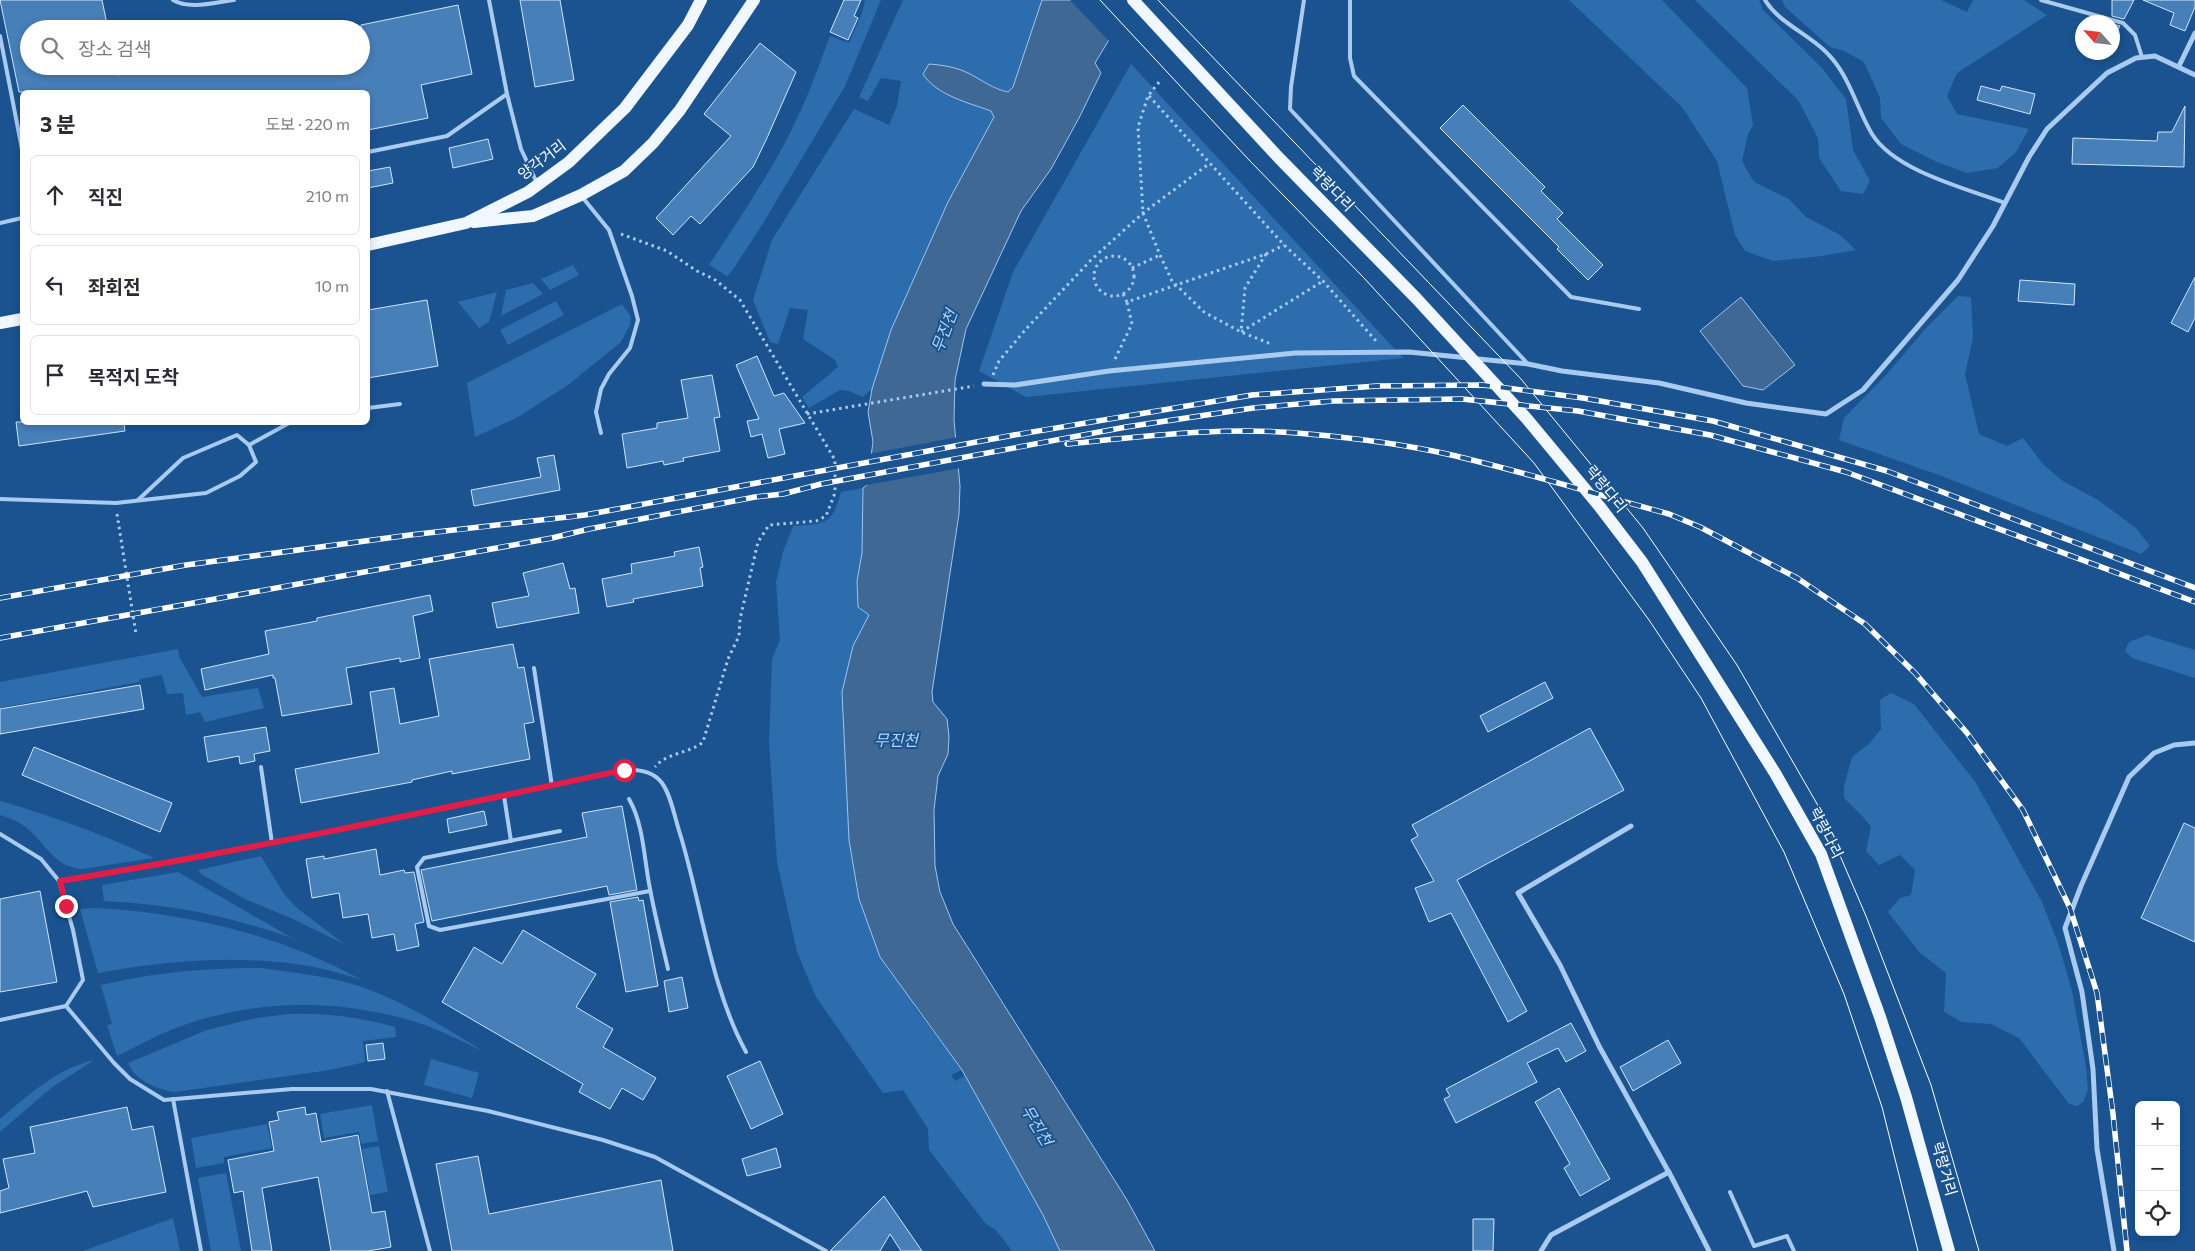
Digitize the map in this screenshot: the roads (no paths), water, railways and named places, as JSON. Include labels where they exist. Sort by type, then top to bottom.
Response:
[{"type":"main road","points":[[688,25],[693,0]]},
{"type":"main road","name":"양각거리","points":[[370,244],[466,223],[528,192],[538,185],[569,162],[625,108],[688,25],[701,0]]},
{"type":"main road","points":[[466,223],[533,216],[581,196],[624,171],[653,143],[699,84],[754,0]]},
{"type":"main road","name":"락랑다리","points":[[1133,0],[1279,158],[1416,298],[1527,419],[1600,507],[1642,562],[1770,765],[1821,854],[1880,1017],[1906,1097]]},
{"type":"main road","points":[[0,323],[20,319]]},
{"type":"main road","name":"락랑거리","points":[[1906,1097],[1949,1251]]},
{"type":"street","points":[[2179,66],[2195,32]]},
{"type":"street","points":[[986,384],[1015,385],[1109,371],[1295,353],[1385,352],[1528,364],[1562,371],[1659,383],[1746,402],[1826,414],[1863,390],[1958,280],[1993,226],[2029,156],[2048,129],[2107,73],[2136,58],[2154,56],[2195,75]]},
{"type":"street","points":[[2114,1251],[2097,1149],[2093,1068],[2082,992],[2065,928],[2080,886],[2129,777],[2154,753],[2174,745],[2195,743]]},
{"type":"street","points":[[1631,826],[1518,893],[1560,965],[1599,1046],[1669,1172],[1709,1251]]},
{"type":"street","points":[[1541,1251],[1551,1236],[1669,1172]]},
{"type":"lane","points":[[174,0],[197,5],[234,0]]},
{"type":"lane","points":[[489,0],[507,94],[521,149],[538,185]]},
{"type":"lane","points":[[1304,0],[1291,87],[1290,108],[1528,364]]},
{"type":"lane","points":[[1350,0],[1350,58],[1354,76],[1571,297],[1639,309]]},
{"type":"lane","points":[[1765,0],[1784,20],[1826,52],[1841,71],[1873,135],[1893,157],[1916,170],[2005,203]]},
{"type":"lane","points":[[2041,0],[2123,23],[2135,34],[2142,58]]},
{"type":"lane","points":[[0,36],[20,139]]},
{"type":"lane","points":[[370,152],[447,136],[507,94]]},
{"type":"lane","points":[[581,196],[609,230],[632,296],[638,320],[630,348],[609,374],[601,389],[596,412],[601,433]]},
{"type":"lane","points":[[0,223],[20,218]]},
{"type":"lane","points":[[370,408],[400,404]]},
{"type":"lane","points":[[249,445],[286,425]]},
{"type":"lane","points":[[0,500],[116,503],[206,493],[240,476],[256,462],[249,445],[236,436],[183,458],[138,500]]},
{"type":"lane","points":[[534,668],[552,786]]},
{"type":"lane","points":[[261,767],[272,843]]},
{"type":"lane","points":[[60,881],[172,863],[624,770],[637,769],[650,774],[661,782],[668,796],[684,847],[720,985],[734,1029],[746,1052]]},
{"type":"lane","points":[[504,796],[512,841]]},
{"type":"lane","points":[[629,799],[634,808],[641,835],[650,891],[668,969]]},
{"type":"lane","points":[[560,831],[424,858],[417,867],[429,926],[440,930],[650,891]]},
{"type":"lane","points":[[0,834],[41,860],[60,881],[73,930],[83,980],[66,1006],[0,1020]]},
{"type":"lane","points":[[66,1006],[130,1079],[164,1100],[292,1089],[370,1089],[488,1111],[632,1148],[655,1157],[826,1251]]},
{"type":"lane","points":[[387,1091],[430,1251]]},
{"type":"lane","points":[[172,1099],[201,1251]]},
{"type":"lane","points":[[1730,1192],[1754,1246],[1787,1236],[1794,1251]]},
{"type":"water","name":"무진천","points":[[1042,0],[1121,0],[1118,25],[1095,63],[1101,73],[1051,169],[1021,211],[966,329],[955,380],[954,420],[960,486],[959,514],[932,692],[933,702],[947,719],[949,736],[948,754],[938,776],[934,810],[935,866],[940,892],[953,924],[1127,1200],[1155,1251],[1060,1251],[1043,1215],[962,1070],[880,957],[859,899],[849,840],[842,692],[853,646],[869,615],[858,607],[857,581],[862,553],[863,488],[867,485],[873,442],[868,412],[872,389],[891,330],[948,202],[994,117],[991,111],[944,93],[936,88],[923,74],[929,64],[949,67],[963,71],[992,87],[1008,92],[1013,87]]},
{"type":"water","points":[[1741,297],[1795,365],[1763,390],[1743,386],[1700,331]]},
{"type":"tram line","points":[[1100,0],[1250,161],[1364,278],[1534,463],[1649,620],[1701,698],[1784,852],[1844,994],[1882,1107],[1918,1251]]},
{"type":"tram line","points":[[1158,0],[1521,379],[1643,528],[1737,665],[1820,809],[1866,916],[1931,1085],[1979,1251]]},
{"type":"railway","points":[[0,598],[186,565],[410,535],[585,515],[1014,435],[1252,395],[1377,386],[1483,385],[1583,398],[1713,421],[1887,471],[2195,588]]},
{"type":"railway","points":[[0,638],[552,538],[755,497],[783,494],[821,484],[1126,427],[1253,408],[1333,401],[1462,399],[1578,411],[1710,435],[1846,472],[2195,602]]},
{"type":"railway","points":[[1067,444],[1188,433],[1248,431],[1278,432],[1378,442],[1447,454],[1669,514],[1700,527],[1797,578],[1865,624],[1915,673],[1967,733],[2023,810],[2070,908],[2097,993],[2113,1114],[2127,1251]]}]
